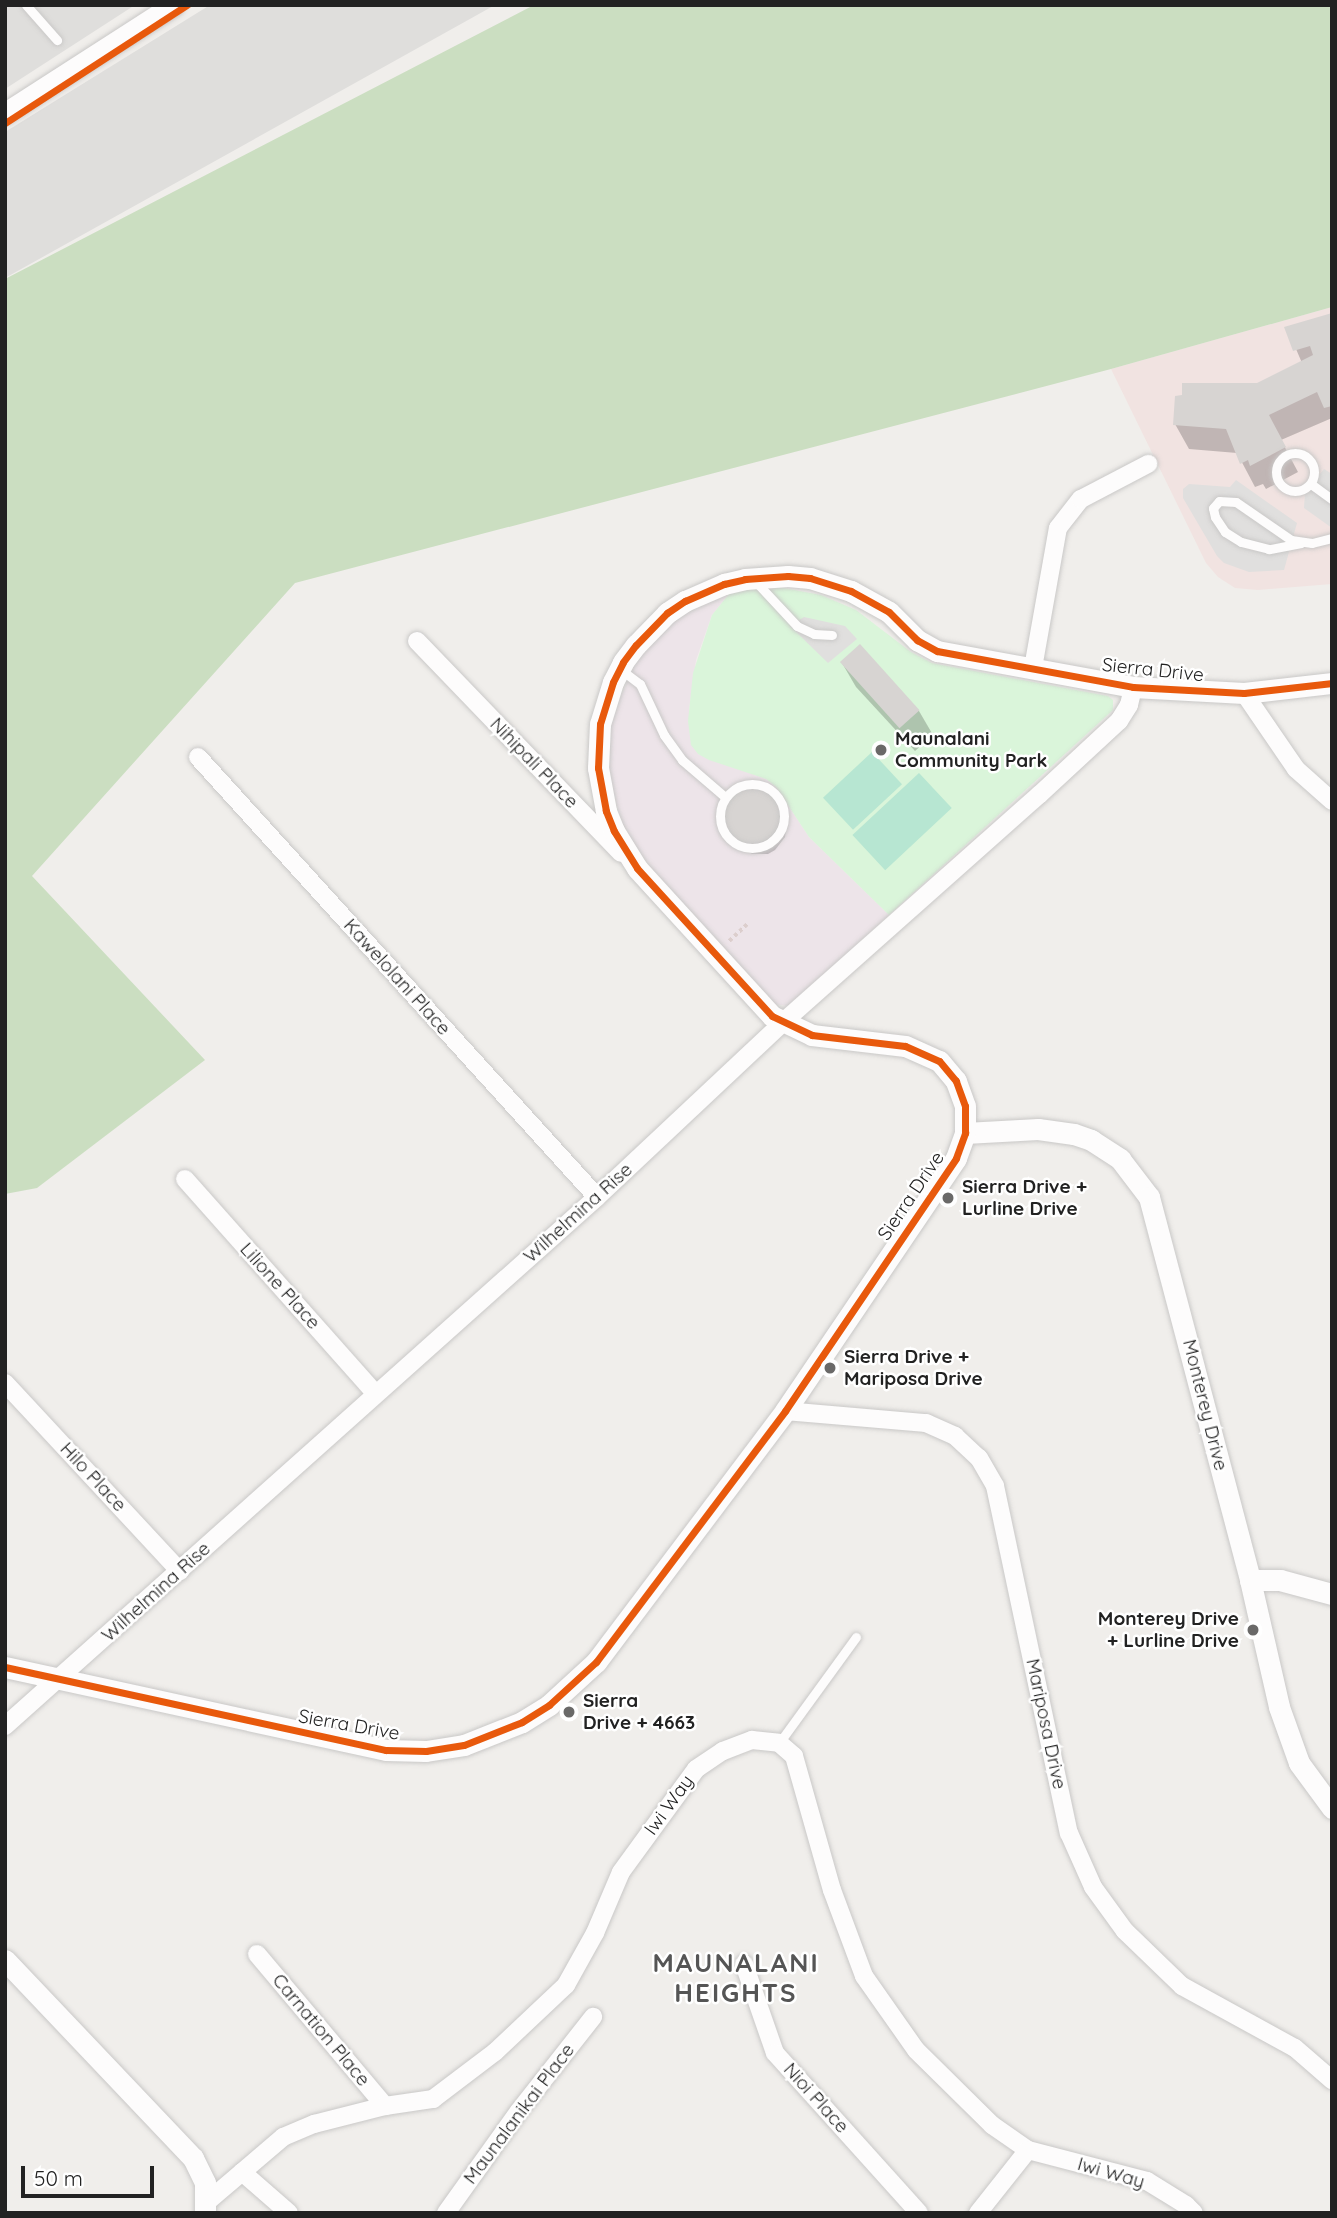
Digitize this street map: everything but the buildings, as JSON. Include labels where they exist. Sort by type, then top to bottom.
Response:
[{"type":"street","points":[[5,113],[173,5]]},
{"type":"street","points":[[1033,668],[1058,528],[1081,499],[1148,464]]},
{"type":"street","name":"Sierra Drive","points":[[5,1667],[386,1751],[426,1751],[475,1741],[522,1722],[549,1705],[596,1662],[785,1411],[956,1158],[965,1133],[962,1093],[948,1070],[928,1054],[905,1046],[812,1035],[782,1023],[762,1007],[637,868],[614,831],[601,789],[598,768],[600,724],[620,668],[636,645],[667,613],[704,591],[753,578],[788,576],[831,583],[851,591],[888,612],[930,648],[1133,687],[1244,693],[1332,683]]},
{"type":"street","name":"Nihipali Place","points":[[417,641],[652,885]]},
{"type":"street","name":"Wilhelmina Rise","points":[[5,1726],[597,1197],[782,1023],[890,930],[1119,721],[1129,705],[1133,687]]},
{"type":"street","points":[[1244,693],[1296,769],[1332,801]]},
{"type":"street","name":"Kawelolani Place","points":[[198,757],[597,1197]]},
{"type":"street","name":"Monterey Drive","points":[[965,1133],[1038,1129],[1074,1134],[1107,1149],[1141,1183],[1155,1212],[1250,1580],[1279,1707],[1299,1763],[1332,1808]]},
{"type":"street","name":"Lilione Place","points":[[185,1179],[375,1393]]},
{"type":"street","name":"Hilo Place","points":[[5,1383],[180,1571]]},
{"type":"street","name":"Mariposa Drive","points":[[785,1411],[926,1423],[955,1437],[979,1458],[995,1486],[1069,1833],[1093,1887],[1125,1931],[1182,1986],[1295,2048],[1332,2080]]},
{"type":"street","points":[[1250,1580],[1280,1580],[1332,1594]]},
{"type":"street","name":"Iwi Way","points":[[206,2207],[283,2137],[314,2124],[385,2106],[433,2099],[495,2052],[566,1985],[595,1933],[621,1872],[695,1769],[723,1751],[752,1740],[779,1743],[794,1756],[832,1889],[864,1976],[916,2050],[992,2125],[1028,2150],[1147,2181],[1186,2205],[1194,2213]]},
{"type":"street","name":"Carnation Place","points":[[257,1954],[385,2106]]},
{"type":"street","points":[[5,1960],[193,2158],[205,2183],[206,2207]]},
{"type":"street","name":"Nioi Place","points":[[744,1964],[775,2053],[919,2213]]},
{"type":"street","name":"Maunalanikai Place","points":[[446,2213],[519,2110],[593,2017]]},
{"type":"street","points":[[978,2213],[1028,2150]]},
{"type":"street","points":[[242,2172],[289,2213]]},
{"type":"lane","points":[[26,5],[58,40]]},
{"type":"lane","points":[[1290,453],[1309,459],[1314,471],[1311,484],[1300,492],[1281,486],[1275,474],[1279,461],[1290,453]]},
{"type":"lane","points":[[1311,484],[1332,499]]},
{"type":"lane","points":[[1301,543],[1282,537],[1236,502],[1219,501],[1213,508],[1215,517],[1225,532],[1241,542],[1269,549],[1332,538]]},
{"type":"lane","points":[[753,578],[797,625],[814,634],[832,635]]},
{"type":"lane","points":[[620,668],[640,684],[664,735],[682,760],[725,797]]},
{"type":"lane","points":[[741,785],[761,785],[770,789],[778,796],[784,815],[778,834],[762,846],[742,847],[733,842],[726,835],[719,816],[725,797],[741,785]]},
{"type":"lane","points":[[779,1743],[856,1637]]},
{"type":"path","points":[[724,946],[748,923]]},
{"type":"shaded area","points":[[5,5],[135,5],[5,89]]},
{"type":"shaded area","points":[[210,5],[495,5],[5,278],[5,132]]},
{"type":"shaded area","points":[[1332,307],[1332,584],[1258,590],[1235,588],[1218,577],[1206,563],[1111,369]]},
{"type":"shaded area","points":[[1324,469],[1332,474],[1332,528],[1304,508],[1305,493]]},
{"type":"shaded area","points":[[1236,480],[1297,523],[1284,570],[1249,572],[1224,563],[1217,556],[1183,498],[1183,489],[1189,484],[1230,487]]},
{"type":"shaded area","points":[[729,594],[712,615],[696,660],[689,710],[698,754],[766,779],[776,787],[809,837],[889,915],[789,1006],[774,1004],[646,863],[624,830],[608,774],[612,717],[635,664],[646,647],[675,620],[710,600]]},
{"type":"shaded area","points":[[804,617],[845,626],[857,639],[828,663],[790,626]]},
{"type":"green space","points":[[534,5],[1332,5],[1332,307],[1111,369],[295,583],[32,876],[205,1060],[37,1188],[5,1194],[5,279]]},
{"type":"green space","name":"Maunalani Community Park","points":[[784,588],[821,595],[856,610],[911,652],[932,663],[1108,696],[1113,700],[1113,710],[889,915],[809,837],[776,787],[766,779],[709,760],[698,754],[691,745],[688,721],[693,673],[712,615],[729,594],[748,589]]},
{"type":"green space","points":[[872,752],[902,784],[853,830],[823,798]]},
{"type":"green space","points":[[919,773],[952,808],[885,870],[852,835]]},
{"type":"cycle path","points":[[5,123],[187,5]]},
{"type":"cycle path","points":[[5,1667],[386,1750],[426,1751],[464,1745],[522,1722],[549,1705],[596,1662],[785,1411],[956,1158],[965,1133],[965,1106],[956,1081],[939,1061],[905,1046],[812,1035],[772,1016],[637,868],[614,831],[606,811],[598,768],[600,724],[613,682],[623,662],[667,613],[685,601],[724,584],[745,579],[788,576],[810,578],[851,591],[889,612],[917,640],[937,651],[1133,687],[1244,693],[1332,683]]},
{"type":"place","name":"Maunalani Community Park","points":[[881,750]]},
{"type":"place","name":"Sierra Drive + Lurline Drive","points":[[948,1198]]},
{"type":"place","name":"Sierra Drive + Mariposa Drive","points":[[830,1368]]},
{"type":"place","name":"Monterey Drive + Lurline Drive","points":[[1253,1630]]},
{"type":"place","name":"Sierra Drive + 4663","points":[[569,1712]]},
{"type":"district","name":"MAUNALANI HEIGHTS","points":[[736,1978]]}]
